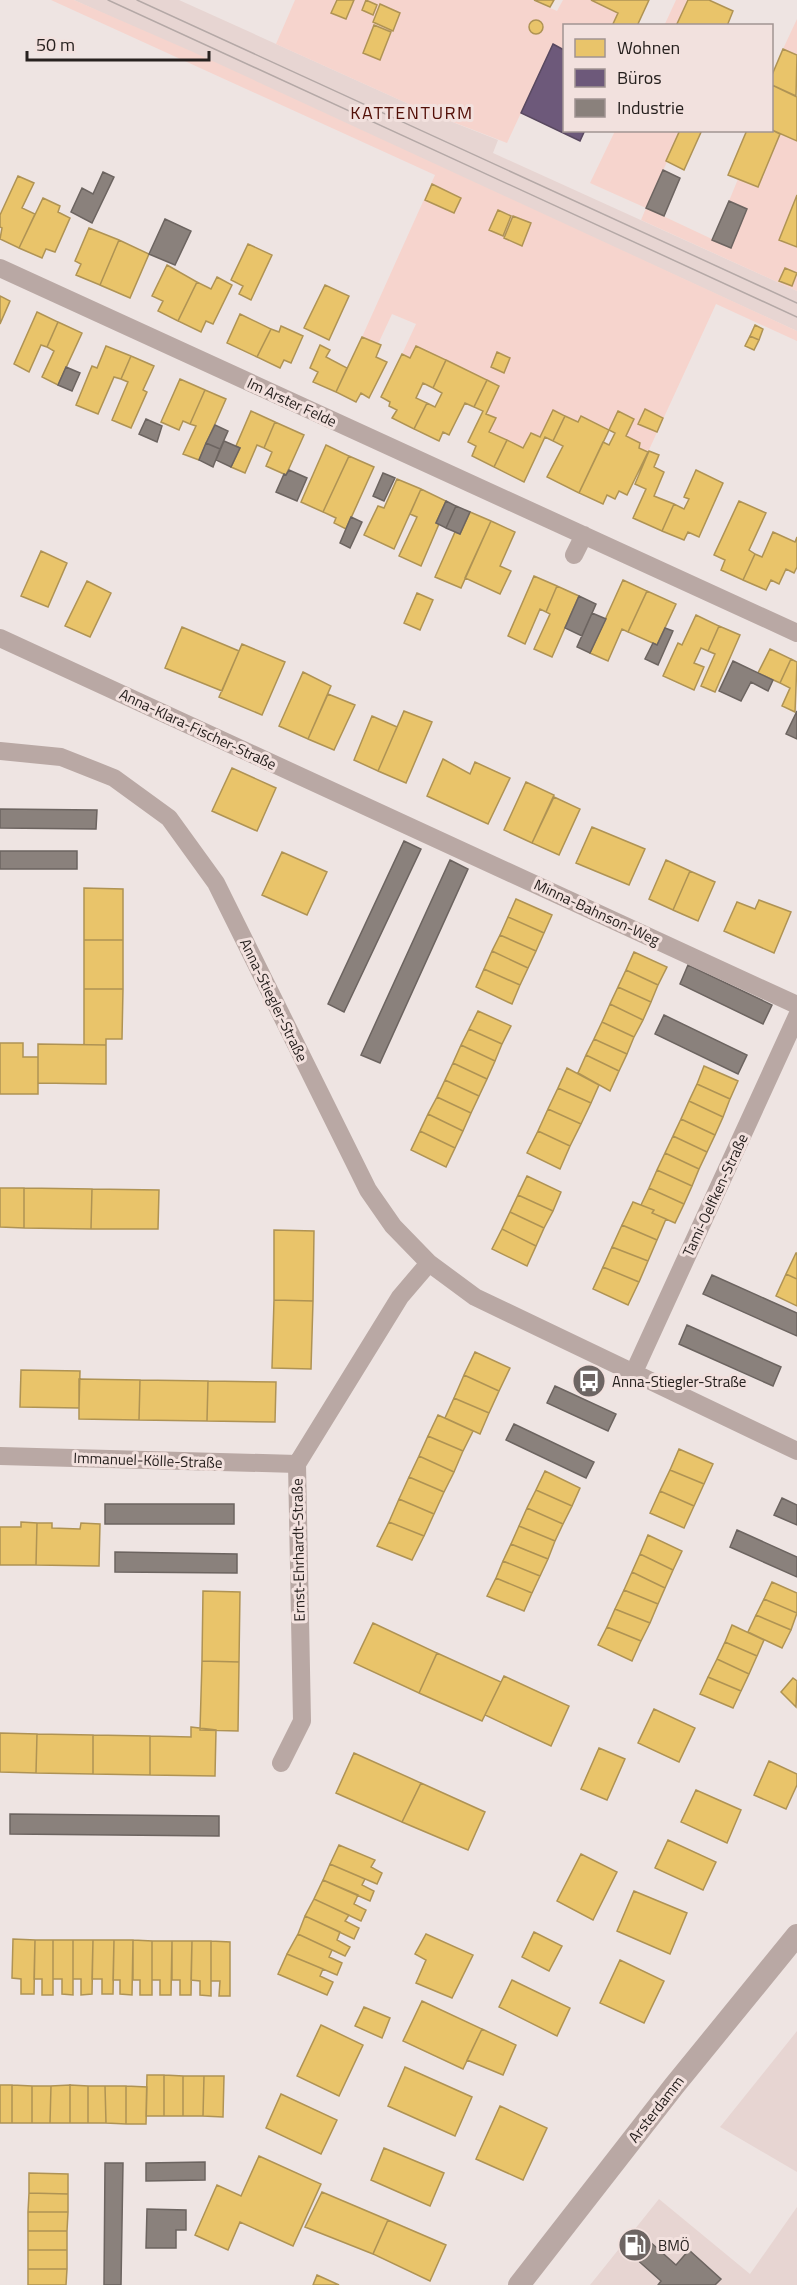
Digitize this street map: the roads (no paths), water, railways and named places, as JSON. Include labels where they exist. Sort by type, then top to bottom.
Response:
[{"type":"street","name":"Im Arster Felde","points":[[0,268],[797,633]]},
{"type":"street","points":[[574,555],[584,536]]},
{"type":"street","name":"Anna-Klara-Fischer-Straße","points":[[0,638],[396,820]]},
{"type":"street","name":"Anna-Stiegler-Straße","points":[[0,751],[61,757],[114,778],[170,818],[216,884],[368,1190],[393,1226],[429,1263],[475,1297],[797,1451]]},
{"type":"street","name":"Minna-Bahnson-Weg","points":[[396,820],[797,1005]]},
{"type":"street","name":"Tami-Oelfken-Straße","points":[[633,1374],[797,1016]]},
{"type":"street","name":"Ernst-Ehrhardt-Straße","points":[[281,1763],[302,1721],[297,1464],[400,1297],[429,1263]]},
{"type":"street","name":"Immanuel-Kölle-Straße","points":[[0,1456],[297,1464]]},
{"type":"street","name":"Arsterdamm","points":[[519,2285],[674,2086],[797,1935]]},
{"type":"tram line","points":[[108,0],[797,317]]},
{"type":"tram line","points":[[137,0],[797,303]]},
{"type":"place","name":"Anna-Stiegler-Straße","points":[[589,1381]]},
{"type":"place","name":"BMÖ","points":[[635,2245]]},
{"type":"district","name":"KATTENTURM","points":[[412,112]]}]
